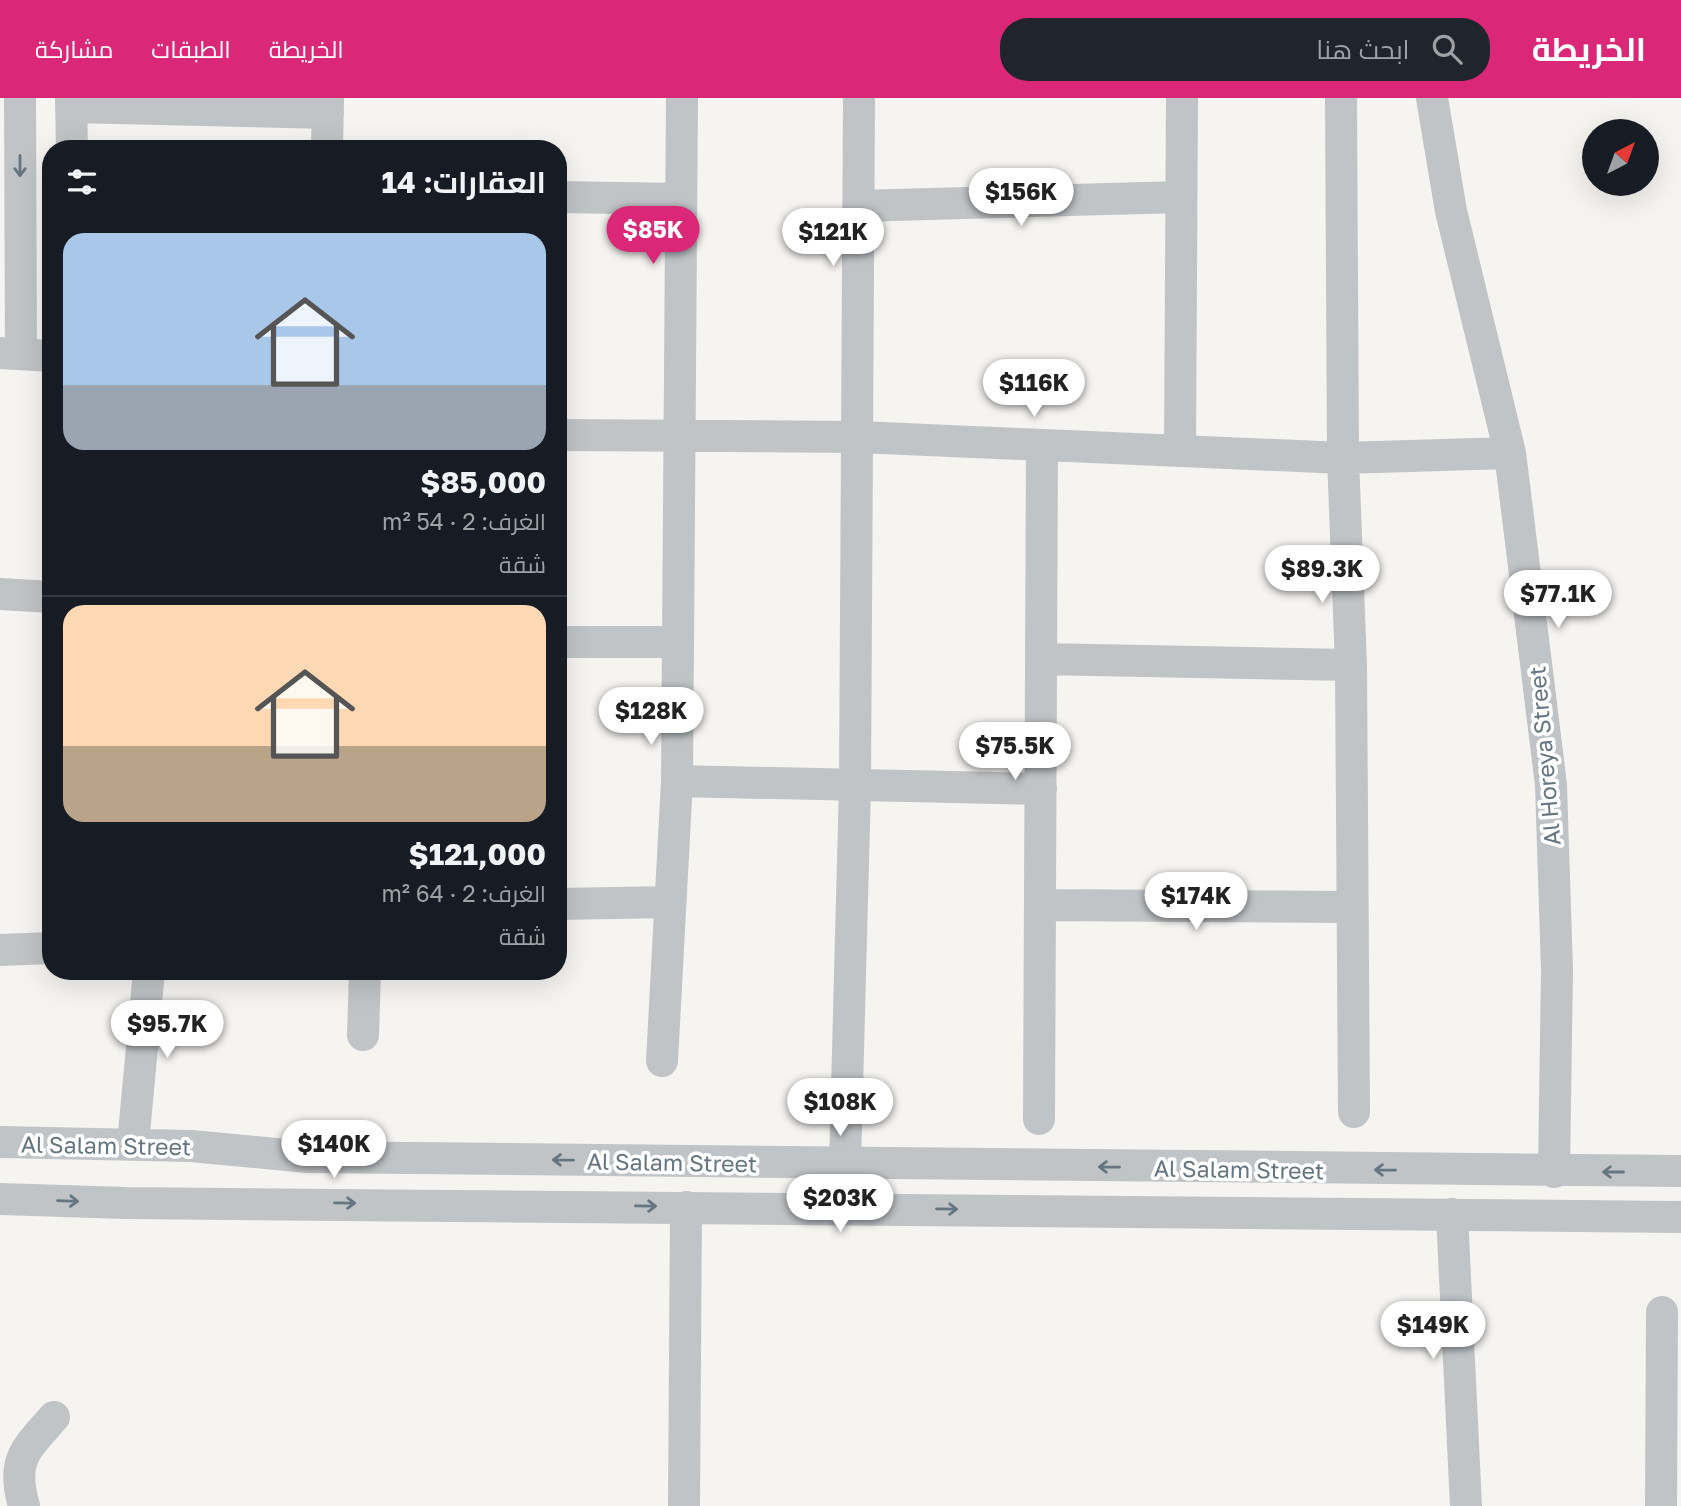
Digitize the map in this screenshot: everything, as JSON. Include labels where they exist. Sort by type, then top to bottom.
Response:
[{"type":"street","points":[[20,98],[24,354]]},
{"type":"street","points":[[662,1061],[677,781],[677,435],[682,98]]},
{"type":"street","points":[[845,1164],[855,786],[859,98]]},
{"type":"street","points":[[1180,451],[1182,98]]},
{"type":"street","points":[[1341,98],[1343,458],[1351,665],[1354,1112]]},
{"type":"street","name":"Al Horeya Street","points":[[1432,98],[1451,211],[1510,453],[1551,785],[1557,970],[1554,1172]]},
{"type":"street","points":[[72,140],[71,103],[328,105],[327,140]]},
{"type":"street","points":[[567,197],[680,199]]},
{"type":"street","points":[[859,206],[1181,197]]},
{"type":"street","points":[[567,435],[859,437],[1343,458],[1510,453]]},
{"type":"street","points":[[1039,1119],[1042,445]]},
{"type":"street","points":[[0,594],[42,596]]},
{"type":"street","points":[[567,642],[677,642]]},
{"type":"street","points":[[1042,659],[1351,665]]},
{"type":"street","points":[[677,781],[1041,789]]},
{"type":"street","points":[[567,904],[670,902]]},
{"type":"street","points":[[1040,905],[1351,907]]},
{"type":"street","points":[[0,950],[42,948]]},
{"type":"street","points":[[132,1143],[148,980]]},
{"type":"street","points":[[363,1035],[365,980]]},
{"type":"street","name":"Al Salam Street","points":[[0,1142],[132,1143],[308,1157],[1554,1172],[1681,1171]]},
{"type":"street","points":[[307,1203],[308,1157]]},
{"type":"street","name":"Al Salam Street","points":[[0,1199],[126,1203],[1681,1217]]},
{"type":"street","points":[[684,1506],[686,1207]]},
{"type":"street","points":[[1452,1214],[1466,1506]]},
{"type":"street","points":[[1661,1506],[1671,1433],[1662,1312]]},
{"type":"street","points":[[24,1506],[17,1472],[10,1458],[54,1417]]}]
